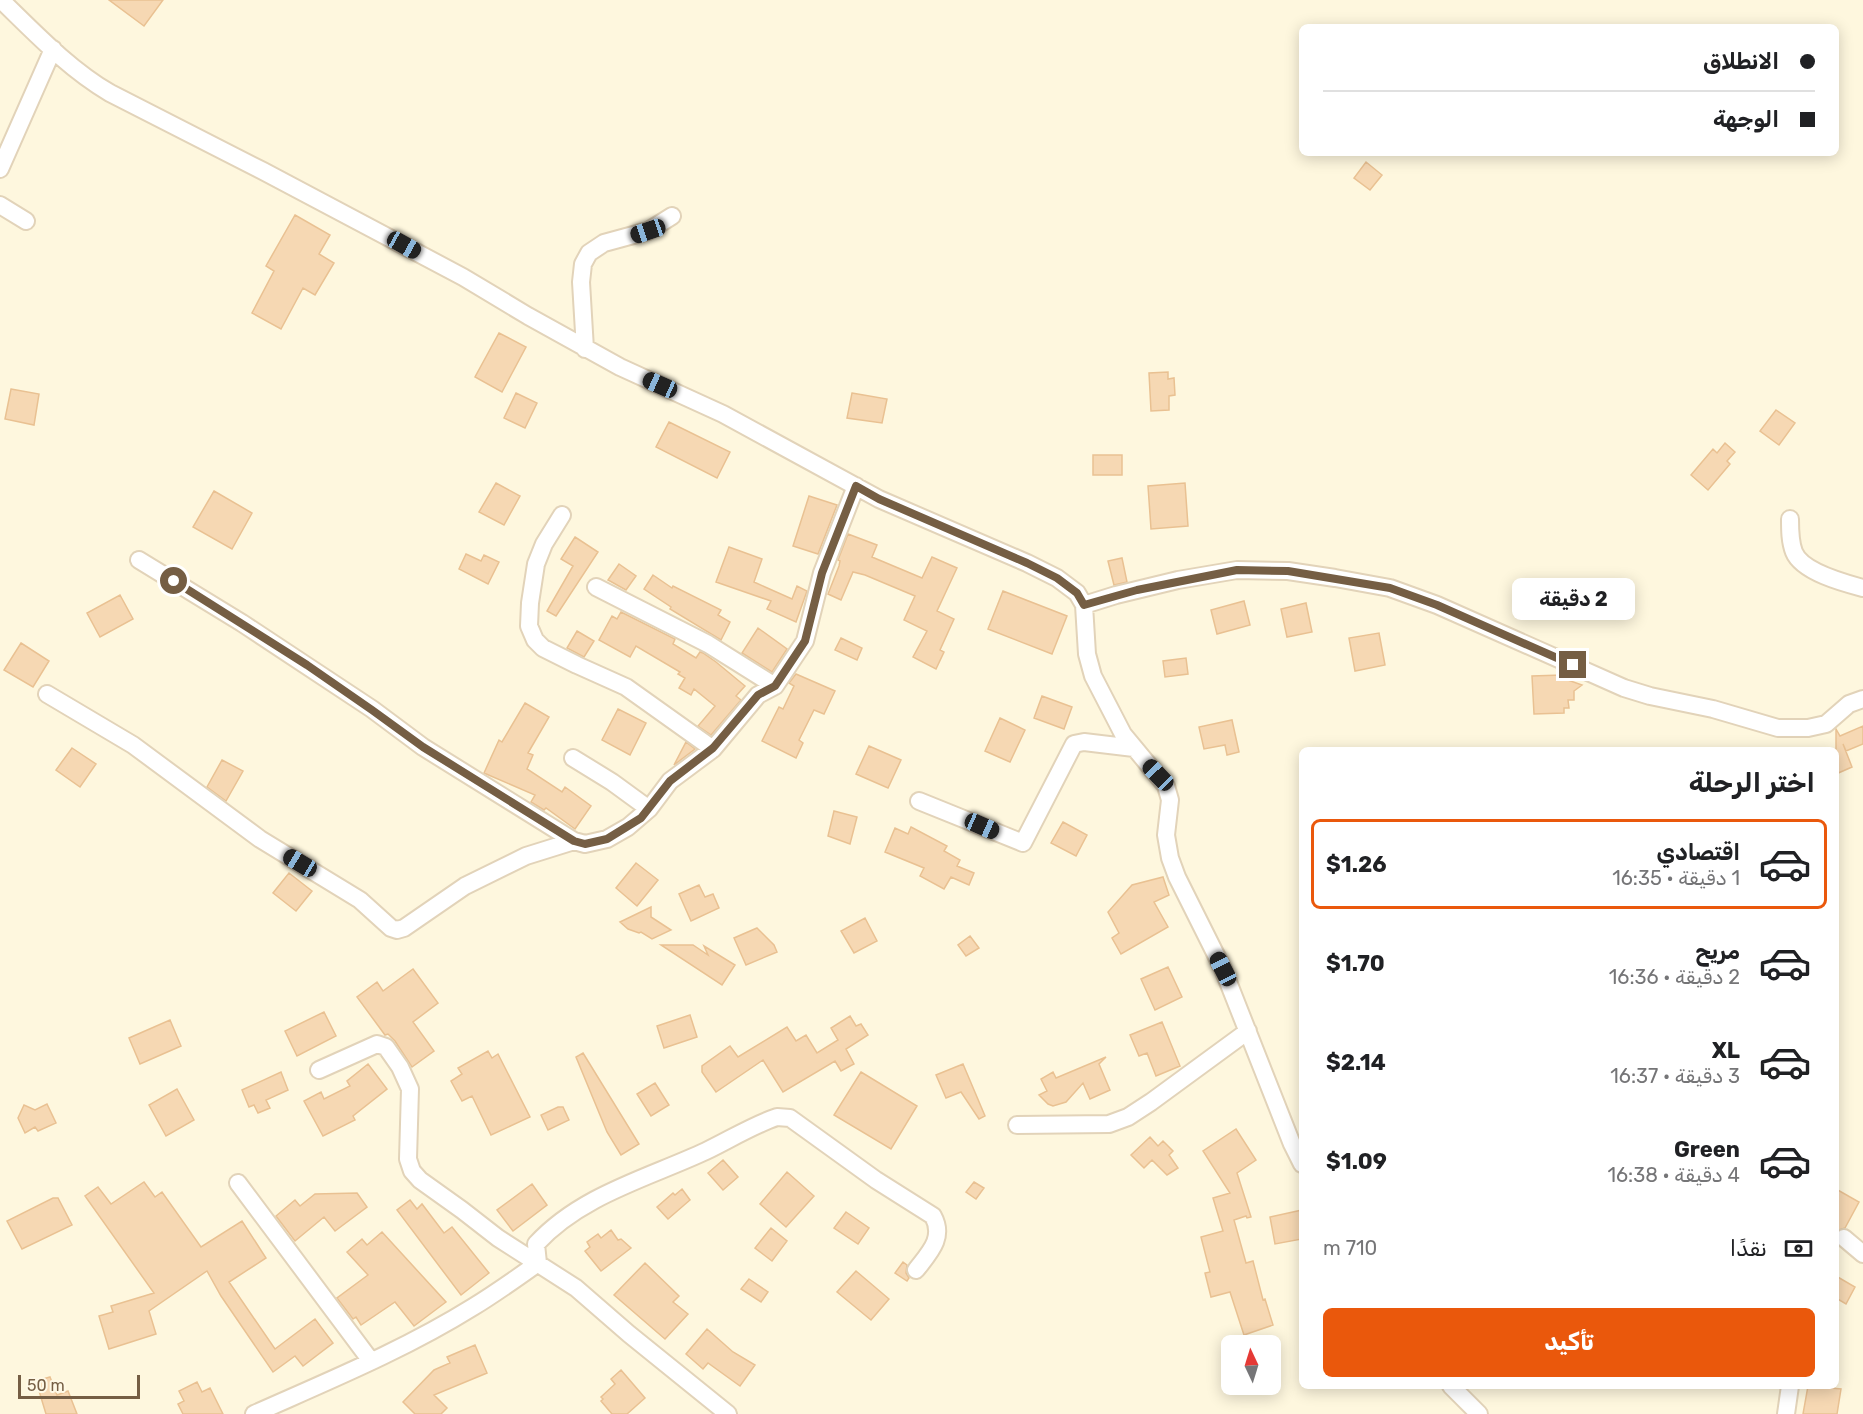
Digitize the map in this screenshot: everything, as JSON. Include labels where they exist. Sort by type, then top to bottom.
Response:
[{"type":"street","points":[[1,0],[91,82],[110,93],[404,245],[585,349],[723,414],[879,499],[1027,563],[1057,578],[1077,593],[1084,605],[1087,654],[1093,676],[1123,734],[1166,786],[1170,800],[1166,835],[1170,858],[1177,877],[1223,969],[1299,1158]]},
{"type":"street","points":[[0,169],[53,49]]},
{"type":"street","points":[[0,205],[26,221]]},
{"type":"street","points":[[585,349],[580,282],[583,264],[589,253],[604,243],[648,231],[672,216]]},
{"type":"street","points":[[140,560],[242,622],[423,747],[574,841],[585,844],[607,839],[628,827],[649,809],[670,781],[713,748],[758,695],[775,686],[805,641],[822,573],[856,486]]},
{"type":"street","points":[[562,515],[544,544],[536,564],[529,626],[535,640],[543,648],[626,687],[713,748]]},
{"type":"street","points":[[1790,519],[1794,553],[1802,563],[1841,582],[1863,588]]},
{"type":"street","points":[[1084,605],[1137,590],[1237,570],[1288,571],[1390,588],[1437,605],[1624,687],[1650,696],[1713,709],[1778,728],[1808,728],[1826,724],[1849,704],[1863,699]]},
{"type":"street","points":[[596,587],[708,644],[775,686]]},
{"type":"street","points":[[47,694],[133,746],[260,838],[360,900],[391,928],[397,930],[404,928],[465,886],[526,856],[574,841]]},
{"type":"street","points":[[919,801],[1023,843],[1074,744],[1084,742],[1134,748]]},
{"type":"street","points":[[573,758],[612,782],[649,809]]},
{"type":"street","points":[[1017,1125],[1109,1124],[1128,1117],[1248,1031]]},
{"type":"street","points":[[319,1070],[377,1044],[386,1047],[400,1067],[410,1089],[408,1159],[412,1172],[498,1238],[576,1288],[728,1414]]},
{"type":"street","points":[[538,1263],[536,1244],[558,1223],[591,1201],[777,1117],[790,1118],[876,1180],[933,1216],[938,1232],[936,1245],[916,1270]]},
{"type":"street","points":[[238,1183],[371,1361]]},
{"type":"street","points":[[1844,1238],[1863,1254]]},
{"type":"street","points":[[254,1414],[371,1361],[473,1307],[538,1263]]},
{"type":"street","points":[[1454,1389],[1479,1414]]},
{"type":"street","points":[[1786,1414],[1790,1389]]},
{"type":"building","points":[[109,0],[163,0],[144,26]]},
{"type":"building","points":[[1366,162],[1382,175],[1370,190],[1354,178]]},
{"type":"building","points":[[295,215],[330,235],[319,254],[334,263],[315,295],[303,288],[281,329],[252,313],[274,271],[266,266]]},
{"type":"building","points":[[499,333],[526,347],[502,392],[475,377]]},
{"type":"building","points":[[1168,372],[1168,379],[1174,378],[1175,395],[1169,396],[1169,410],[1151,411],[1149,373]]},
{"type":"building","points":[[11,389],[39,394],[34,425],[5,419]]},
{"type":"building","points":[[516,393],[537,403],[525,428],[504,418]]},
{"type":"building","points":[[852,393],[887,399],[882,423],[847,418]]},
{"type":"building","points":[[1776,410],[1795,423],[1779,445],[1760,431]]},
{"type":"building","points":[[669,422],[730,452],[717,478],[656,447]]},
{"type":"building","points":[[1725,443],[1735,452],[1727,461],[1730,464],[1708,490],[1691,475],[1713,449],[1717,453]]},
{"type":"building","points":[[1093,455],[1122,455],[1122,475],[1093,475]]},
{"type":"building","points":[[496,483],[520,496],[504,525],[479,512]]},
{"type":"building","points":[[1185,483],[1188,526],[1151,529],[1148,486]]},
{"type":"building","points":[[214,491],[252,513],[232,549],[193,527]]},
{"type":"building","points":[[809,496],[837,505],[818,554],[793,546]]},
{"type":"building","points":[[848,534],[877,545],[872,557],[922,578],[932,557],[957,568],[937,611],[954,619],[940,650],[944,652],[936,669],[913,657],[927,631],[904,620],[915,596],[853,572],[841,600],[828,594]]},
{"type":"building","points":[[575,537],[598,552],[556,616],[547,611],[573,566],[561,559]]},
{"type":"building","points":[[729,547],[762,559],[754,582],[792,599],[797,586],[807,591],[796,622],[767,609],[771,601],[716,582]]},
{"type":"building","points":[[466,554],[481,561],[484,555],[499,562],[488,584],[459,569]]},
{"type":"building","points":[[1122,558],[1127,582],[1114,585],[1108,561]]},
{"type":"building","points":[[619,564],[636,576],[626,590],[608,580]]},
{"type":"building","points":[[653,575],[672,588],[673,586],[721,610],[718,615],[730,622],[721,640],[670,609],[671,607],[644,589]]},
{"type":"building","points":[[1003,591],[1067,616],[1052,654],[988,629]]},
{"type":"building","points":[[120,595],[133,619],[100,637],[87,613]]},
{"type":"building","points":[[1244,601],[1250,625],[1217,634],[1211,610]]},
{"type":"building","points":[[1306,603],[1312,632],[1287,637],[1281,609]]},
{"type":"building","points":[[621,612],[675,639],[673,644],[696,658],[700,652],[703,653],[745,686],[736,696],[741,700],[711,735],[698,726],[715,706],[694,689],[691,695],[679,688],[685,678],[678,674],[680,672],[636,646],[630,657],[599,640],[612,616],[617,619]]},
{"type":"building","points":[[758,628],[787,649],[772,672],[742,653]]},
{"type":"building","points":[[577,631],[594,641],[584,657],[567,648]]},
{"type":"building","points":[[1379,633],[1385,665],[1355,671],[1349,638]]},
{"type":"building","points":[[841,638],[862,648],[857,660],[835,650]]},
{"type":"building","points":[[21,643],[49,661],[33,687],[4,670]]},
{"type":"building","points":[[1186,658],[1188,674],[1165,677],[1163,661]]},
{"type":"building","points":[[796,674],[835,691],[824,714],[814,710],[799,740],[803,743],[796,758],[762,741],[779,707],[783,709],[794,686],[789,683]]},
{"type":"building","points":[[1562,675],[1562,678],[1582,685],[1574,691],[1574,700],[1568,700],[1569,708],[1564,708],[1564,713],[1534,714],[1532,676]]},
{"type":"building","points":[[1042,696],[1072,707],[1064,729],[1034,718]]},
{"type":"building","points":[[525,703],[549,717],[528,753],[533,755],[527,769],[562,792],[565,787],[591,806],[575,829],[546,808],[544,810],[531,802],[535,795],[484,773],[499,740],[502,742]]},
{"type":"building","points":[[618,709],[646,723],[630,755],[602,740]]},
{"type":"building","points":[[1000,718],[1025,730],[1010,762],[985,751]]},
{"type":"building","points":[[1232,720],[1239,752],[1227,755],[1225,745],[1204,749],[1199,727]]},
{"type":"building","points":[[1863,726],[1863,744],[1846,751],[1843,744],[1852,767],[1839,773],[1836,729],[1840,736]]},
{"type":"building","points":[[686,742],[695,749],[674,765]]},
{"type":"building","points":[[869,746],[901,760],[888,788],[856,774]]},
{"type":"building","points":[[72,748],[96,764],[80,787],[56,770]]},
{"type":"building","points":[[222,760],[243,771],[226,801],[207,787]]},
{"type":"building","points":[[834,811],[857,817],[850,844],[828,836]]},
{"type":"building","points":[[1063,822],[1087,835],[1076,856],[1051,843]]},
{"type":"building","points":[[911,827],[947,846],[944,851],[960,860],[957,866],[974,873],[969,885],[951,877],[944,889],[920,876],[924,868],[885,852],[895,828],[908,834]]},
{"type":"building","points":[[636,863],[658,880],[637,906],[616,888]]},
{"type":"building","points":[[289,873],[312,891],[296,911],[273,893]]},
{"type":"building","points":[[1163,877],[1169,895],[1154,902],[1168,927],[1121,954],[1112,938],[1119,933],[1108,912],[1132,885]]},
{"type":"building","points":[[699,885],[705,897],[713,894],[719,908],[691,921],[679,894]]},
{"type":"building","points":[[651,907],[651,917],[671,930],[652,939],[641,932],[628,929],[620,922]]},
{"type":"building","points":[[865,918],[877,941],[854,953],[841,931]]},
{"type":"building","points":[[757,928],[774,945],[777,952],[746,965],[734,938]]},
{"type":"building","points":[[970,936],[979,948],[966,956],[958,945]]},
{"type":"building","points":[[661,945],[693,945],[708,955],[704,946],[735,965],[722,985]]},
{"type":"building","points":[[1168,967],[1182,997],[1155,1010],[1141,979]]},
{"type":"building","points":[[413,969],[438,1003],[413,1022],[434,1051],[412,1067],[395,1041],[388,1034],[385,1035],[357,997],[377,982],[383,991]]},
{"type":"building","points":[[324,1012],[336,1036],[297,1056],[285,1031]]},
{"type":"building","points":[[690,1015],[697,1037],[664,1048],[657,1026]]},
{"type":"building","points":[[850,1016],[856,1026],[861,1024],[868,1035],[846,1049],[854,1064],[841,1071],[835,1061],[783,1092],[763,1060],[716,1092],[702,1072],[702,1066],[730,1046],[738,1057],[787,1027],[796,1041],[806,1035],[817,1053],[838,1040],[831,1028]]},
{"type":"building","points":[[170,1020],[181,1046],[140,1064],[129,1038]]},
{"type":"building","points":[[1162,1022],[1180,1066],[1156,1076],[1147,1053],[1139,1056],[1130,1035]]},
{"type":"building","points":[[488,1051],[492,1058],[498,1054],[530,1117],[491,1135],[472,1096],[462,1101],[451,1081],[462,1074],[458,1068]]},
{"type":"building","points":[[583,1053],[639,1144],[621,1155],[607,1132],[576,1057]]},
{"type":"building","points":[[1106,1057],[1099,1064],[1110,1090],[1090,1099],[1083,1083],[1066,1102],[1053,1106],[1039,1095],[1047,1091],[1041,1079],[1053,1072],[1056,1078]]},
{"type":"building","points":[[368,1064],[387,1089],[353,1116],[355,1120],[323,1136],[304,1101],[321,1092],[324,1099],[350,1086],[347,1081]]},
{"type":"building","points":[[963,1064],[985,1116],[979,1119],[961,1092],[946,1098],[936,1075]]},
{"type":"building","points":[[281,1072],[288,1090],[266,1100],[270,1108],[258,1113],[254,1105],[249,1107],[242,1090]]},
{"type":"building","points":[[861,1072],[917,1106],[891,1149],[834,1115]]},
{"type":"building","points":[[655,1083],[669,1105],[651,1116],[637,1094]]},
{"type":"building","points":[[177,1089],[194,1120],[166,1136],[149,1105]]},
{"type":"building","points":[[47,1104],[56,1123],[38,1131],[35,1127],[25,1133],[18,1118],[24,1105],[35,1110]]},
{"type":"building","points":[[563,1107],[569,1120],[548,1130],[541,1115]]},
{"type":"building","points":[[1236,1129],[1256,1160],[1237,1173],[1251,1217],[1246,1216],[1234,1220],[1246,1263],[1253,1261],[1263,1300],[1265,1299],[1273,1325],[1244,1335],[1230,1292],[1211,1297],[1205,1273],[1210,1272],[1201,1237],[1223,1231],[1213,1198],[1230,1193],[1203,1151]]},
{"type":"building","points":[[1150,1137],[1158,1146],[1163,1141],[1173,1151],[1169,1155],[1178,1168],[1167,1175],[1152,1160],[1144,1168],[1131,1155]]},
{"type":"building","points":[[723,1160],[738,1177],[723,1190],[708,1173]]},
{"type":"building","points":[[787,1172],[814,1196],[786,1227],[760,1204]]},
{"type":"building","points":[[144,1182],[155,1197],[162,1192],[201,1247],[242,1221],[266,1258],[229,1282],[275,1349],[315,1319],[333,1343],[303,1366],[295,1356],[273,1372],[221,1296],[207,1271],[149,1311],[156,1334],[109,1349],[99,1316],[113,1312],[111,1306],[154,1293],[85,1196],[98,1187],[111,1204]]},
{"type":"building","points":[[974,1182],[984,1188],[976,1199],[966,1192]]},
{"type":"building","points":[[532,1184],[547,1205],[513,1231],[497,1210]]},
{"type":"building","points":[[682,1189],[690,1200],[668,1219],[657,1207],[673,1193],[675,1195]]},
{"type":"building","points":[[1839,1191],[1859,1202],[1845,1228],[1839,1230]]},
{"type":"building","points":[[357,1193],[367,1207],[335,1231],[324,1217],[295,1241],[276,1216],[295,1200],[300,1206],[315,1194]]},
{"type":"building","points":[[53,1198],[58,1198],[72,1225],[22,1249],[7,1221]]},
{"type":"building","points":[[410,1200],[417,1209],[422,1204],[444,1233],[452,1227],[489,1273],[461,1295],[397,1210]]},
{"type":"building","points":[[1299,1211],[1299,1240],[1275,1244],[1270,1217]]},
{"type":"building","points":[[846,1212],[869,1228],[858,1244],[834,1228]]},
{"type":"building","points":[[771,1228],[787,1241],[772,1261],[755,1248]]},
{"type":"building","points":[[611,1230],[618,1240],[621,1239],[631,1248],[601,1271],[585,1251],[590,1247],[587,1242],[598,1234],[601,1238]]},
{"type":"building","points":[[382,1232],[446,1302],[414,1326],[395,1302],[361,1325],[356,1317],[353,1319],[337,1298],[368,1275],[347,1252],[362,1239],[367,1245]]},
{"type":"building","points":[[903,1262],[907,1265],[906,1273],[909,1278],[907,1281],[895,1273]]},
{"type":"building","points":[[645,1263],[679,1296],[673,1302],[688,1314],[665,1339],[614,1295]]},
{"type":"building","points":[[856,1271],[889,1299],[871,1320],[837,1292]]},
{"type":"building","points":[[1839,1278],[1855,1287],[1846,1304],[1839,1300]]},
{"type":"building","points":[[749,1279],[768,1292],[761,1302],[741,1289]]},
{"type":"building","points":[[707,1329],[733,1352],[755,1365],[740,1386],[708,1363],[703,1369],[686,1354]]},
{"type":"building","points":[[475,1345],[487,1373],[434,1395],[447,1408],[441,1414],[415,1414],[403,1402],[434,1370],[450,1363],[447,1357]]},
{"type":"building","points":[[621,1370],[645,1398],[627,1414],[612,1414],[601,1401],[603,1399],[601,1397],[615,1384],[611,1379]]},
{"type":"building","points":[[50,1377],[57,1395],[68,1391],[77,1414],[46,1414],[36,1381]]},
{"type":"building","points":[[197,1382],[202,1392],[210,1388],[223,1414],[183,1414],[178,1404],[184,1401],[179,1391]]},
{"type":"building","points":[[1807,1389],[1841,1389],[1837,1414],[1803,1414]]},
{"type":"route","points":[[174,581],[307,665],[423,747],[574,841],[585,844],[607,839],[641,818],[670,781],[713,748],[758,695],[775,686],[805,641],[822,573],[856,486],[879,499],[1057,578],[1077,593],[1084,605],[1178,580],[1237,570],[1288,571],[1390,588],[1437,605],[1573,665]]}]
